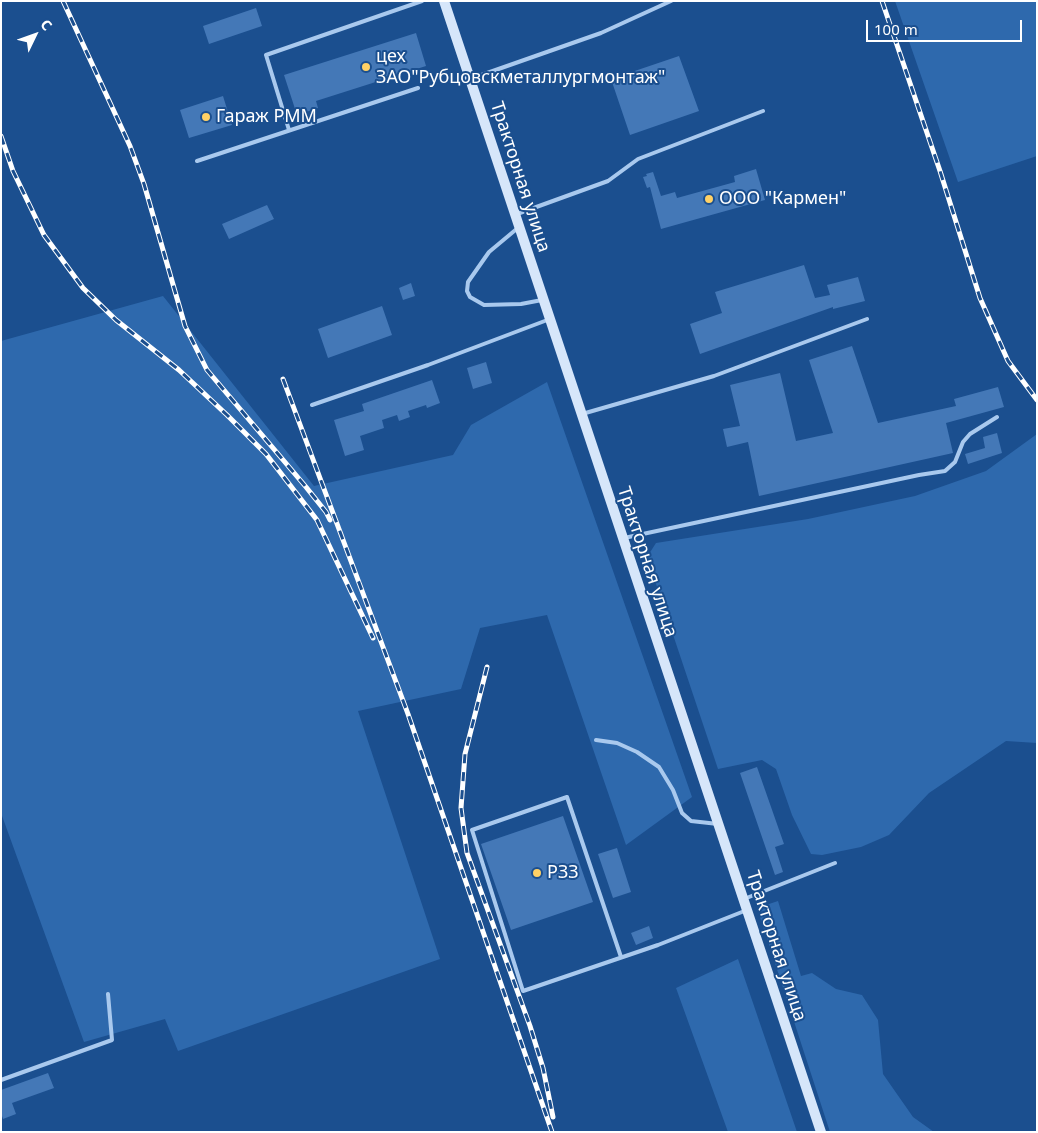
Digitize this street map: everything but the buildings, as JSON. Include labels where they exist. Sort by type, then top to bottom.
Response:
[{"type":"main road","name":"Тракторная улица","points":[[444,1],[821,1132]]},
{"type":"lane","points":[[289,130],[266,55],[422,1]]},
{"type":"lane","points":[[470,79],[601,33],[671,1]]},
{"type":"lane","points":[[197,161],[418,88]]},
{"type":"lane","points":[[514,214],[608,181],[638,159],[763,111]]},
{"type":"lane","points":[[519,228],[489,252],[468,282],[467,291],[470,298],[484,305],[521,304],[543,300]]},
{"type":"lane","points":[[582,414],[714,376],[867,319]]},
{"type":"lane","points":[[312,405],[550,320]]},
{"type":"lane","points":[[622,539],[945,471],[955,462],[963,442],[970,434],[997,417]]},
{"type":"lane","points":[[596,740],[617,743],[637,752],[659,767],[673,790],[682,813],[692,821],[718,824]]},
{"type":"lane","points":[[621,957],[567,797],[472,830],[523,991],[658,945],[747,910]]},
{"type":"lane","points":[[743,899],[835,863]]},
{"type":"lane","points":[[1,1080],[112,1040],[108,994]]},
{"type":"shaded area","points":[[895,1],[1037,1],[1037,156],[958,182]]},
{"type":"shaded area","points":[[163,296],[314,486],[453,455],[471,425],[547,382],[692,797],[626,845],[547,615],[480,628],[461,689],[358,711],[440,959],[178,1051],[165,1019],[84,1042],[1,813],[1,341]]},
{"type":"shaded area","points":[[1037,434],[1037,743],[1006,741],[929,793],[889,835],[861,847],[822,855],[811,854],[792,815],[776,769],[762,760],[718,769],[647,557],[656,543],[808,519],[915,496],[986,471]]},
{"type":"shaded area","points":[[778,901],[801,976],[812,973],[836,989],[862,995],[878,1020],[883,1074],[913,1117],[934,1132],[830,1132],[757,908]]},
{"type":"shaded area","points":[[738,959],[797,1132],[728,1132],[676,988]]},
{"type":"railway","points":[[63,1],[130,146],[144,184],[185,326],[207,370],[306,487],[330,520]]},
{"type":"railway","points":[[882,1],[940,171],[980,298],[1008,361],[1037,400]]},
{"type":"railway","points":[[1,136],[13,171],[44,235],[83,288],[116,320],[179,370],[227,415],[266,454],[317,520],[373,638]]},
{"type":"railway","points":[[283,379],[408,714],[552,1132]]},
{"type":"railway","points":[[487,667],[465,754],[461,808],[467,853],[530,1026],[543,1068],[553,1117]]},
{"type":"place","name":"цех ЗАО\"Рубцовскметаллургмонтаж\"","points":[[366,67]]},
{"type":"place","name":"Гараж РММ","points":[[206,117]]},
{"type":"place","name":"ООО \"Кармен\"","points":[[709,199]]},
{"type":"place","name":"РЗЗ","points":[[537,873]]}]
